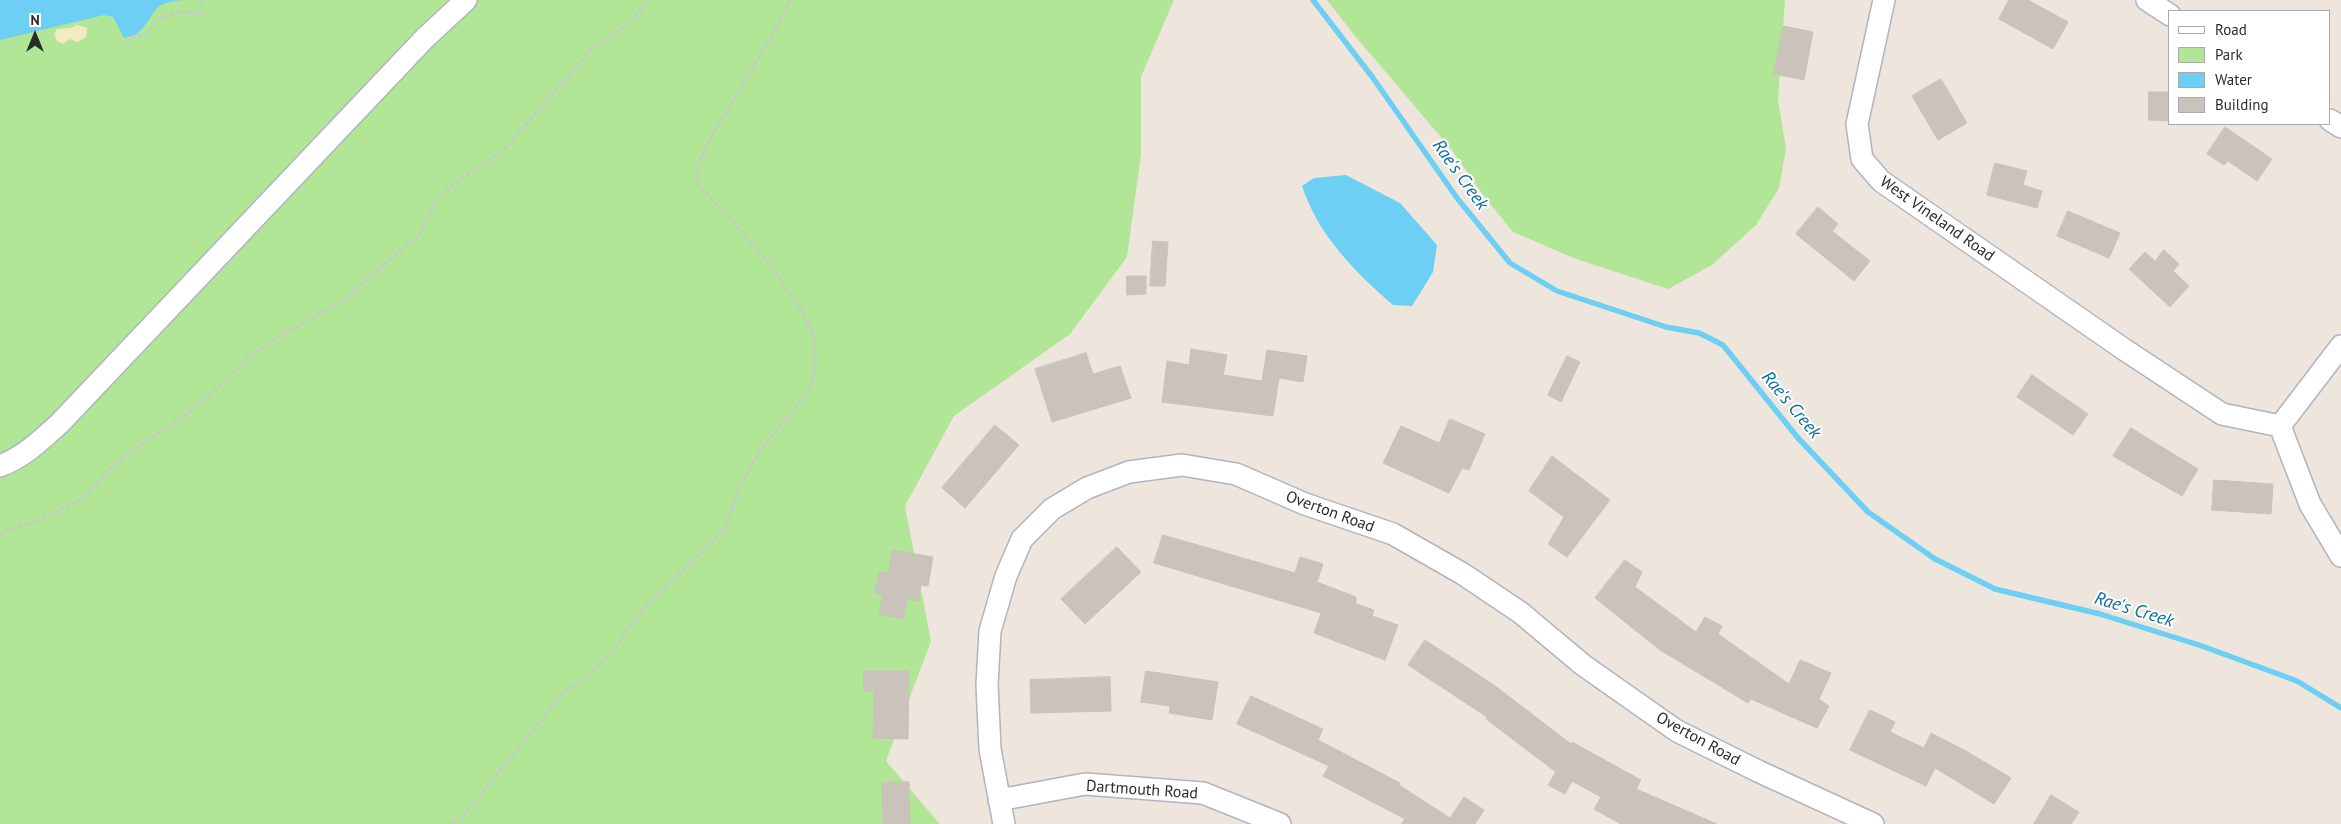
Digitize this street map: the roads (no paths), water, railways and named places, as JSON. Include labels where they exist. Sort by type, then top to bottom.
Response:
[{"type":"street","points":[[0,466],[14,461],[60,423],[419,45],[466,0]]},
{"type":"street","name":"West Vineland Road","points":[[1884,0],[1857,124],[1862,159],[1881,181],[2125,350],[2222,414],[2280,426]]},
{"type":"street","points":[[2147,0],[2168,14]]},
{"type":"street","points":[[2341,346],[2280,426],[2310,504],[2341,556]]},
{"type":"street","name":"Overton Road","points":[[1004,824],[990,749],[987,685],[990,632],[1006,576],[1022,539],[1052,509],[1087,488],[1129,472],[1182,465],[1236,474],[1305,504],[1394,534],[1463,574],[1521,613],[1583,665],[1677,731],[1873,824]]},
{"type":"street","name":"Dartmouth Road","points":[[999,800],[1085,784],[1203,793],[1280,824]]},
{"type":"water","points":[[0,0],[182,0],[158,7],[138,33],[124,38],[113,17],[104,15],[0,40]]},
{"type":"water","points":[[1346,175],[1400,203],[1437,245],[1433,272],[1412,306],[1393,305],[1365,279],[1339,252],[1309,204],[1302,186],[1314,178]]},
{"type":"waterway","name":"Rae's Creek","points":[[1313,0],[1373,78],[1457,198],[1510,263],[1557,291],[1666,327],[1699,333],[1723,345],[1798,438],[1868,512],[1935,559],[1995,589],[2100,614],[2202,646],[2297,681],[2341,708]]}]
